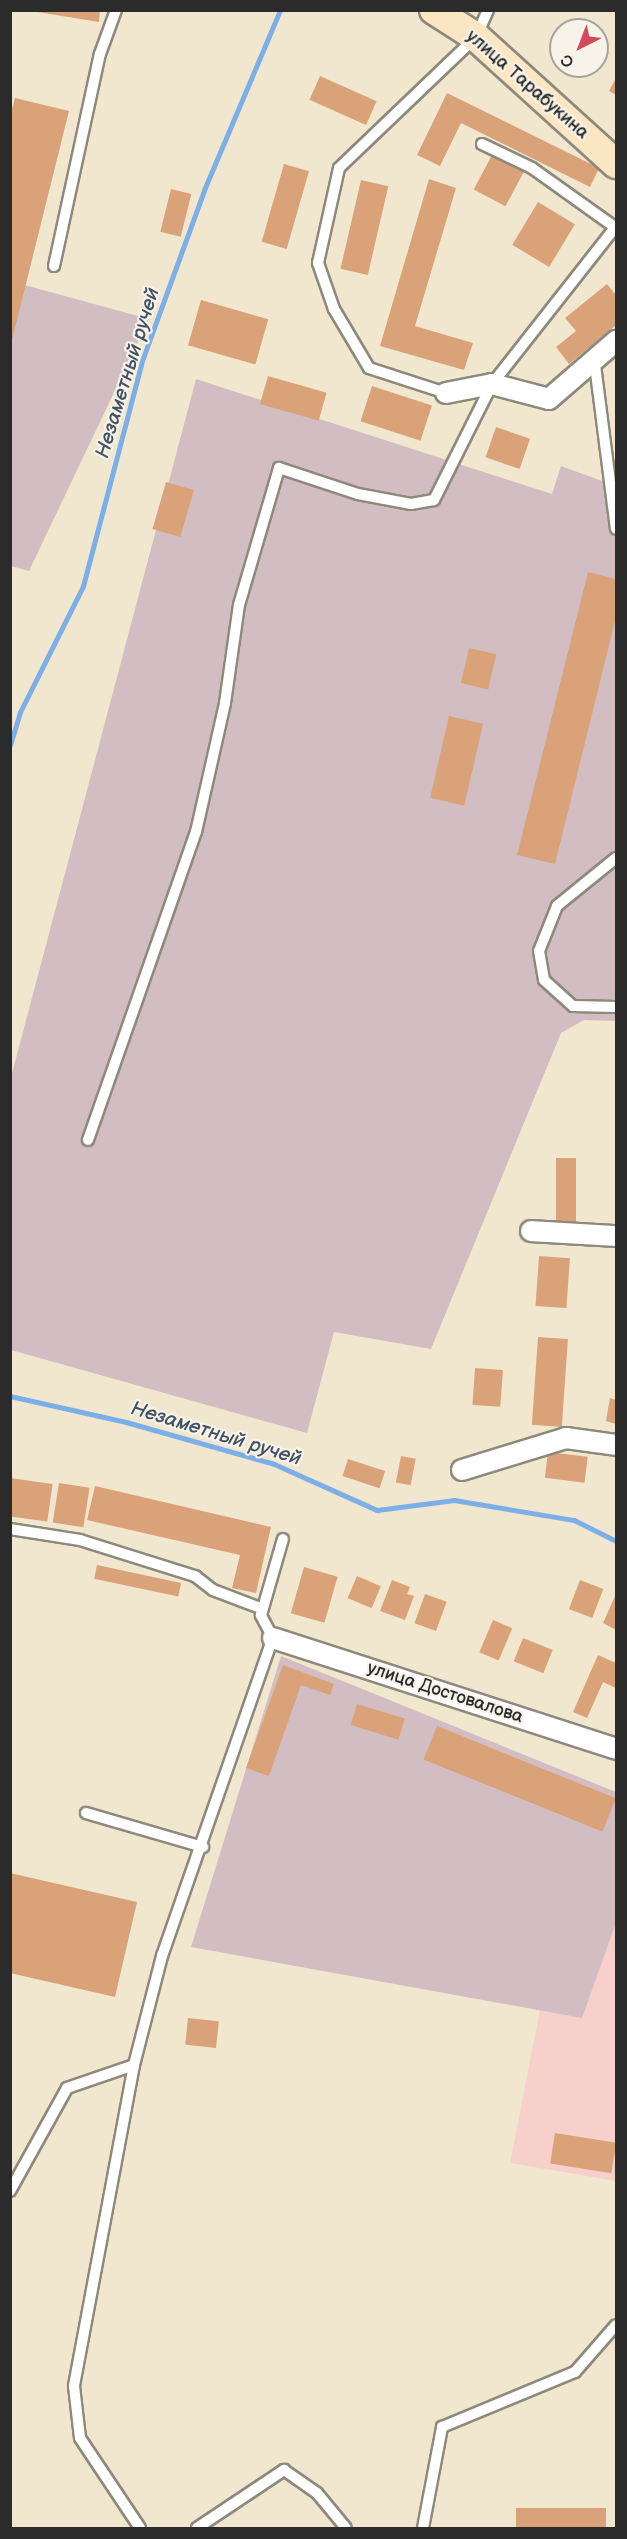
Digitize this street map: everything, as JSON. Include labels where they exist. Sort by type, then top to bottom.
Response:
[{"type":"street","name":"улица Тарабукина","points":[[435,10],[476,37],[616,164]]},
{"type":"street","points":[[446,393],[492,384],[549,399],[595,365],[616,341]]},
{"type":"street","points":[[531,1231],[616,1236]]},
{"type":"street","points":[[462,1470],[566,1438],[616,1444]]},
{"type":"street","name":"улица Достовалова","points":[[273,1638],[616,1749]]},
{"type":"lane","points":[[54,266],[100,54],[116,10]]},
{"type":"lane","points":[[446,393],[369,368],[334,309],[318,263],[339,168],[476,37],[488,10]]},
{"type":"lane","points":[[88,1140],[196,832],[225,703],[239,605],[279,468],[358,494],[411,504],[434,500],[492,384],[615,229],[532,168],[482,144]]},
{"type":"lane","points":[[595,365],[616,529]]},
{"type":"lane","points":[[616,858],[557,906],[539,951],[544,980],[573,1006],[616,1007]]},
{"type":"lane","points":[[10,1529],[80,1540],[195,1575],[213,1590],[263,1609]]},
{"type":"lane","points":[[140,2529],[80,2438],[74,2386],[134,2065],[162,1956],[204,1847],[273,1638],[263,1609],[283,1539]]},
{"type":"lane","points":[[86,1813],[204,1847]]},
{"type":"lane","points":[[10,2191],[66,2088],[134,2065]]},
{"type":"lane","points":[[423,2529],[442,2427],[575,2372],[616,2325]]},
{"type":"lane","points":[[197,2529],[284,2470],[317,2493],[346,2529]]},
{"type":"shaded area","points":[[10,281],[149,319],[29,571],[11,566]]},
{"type":"shaded area","points":[[196,379],[552,494],[561,466],[616,486],[616,1021],[584,1020],[561,1033],[431,1349],[334,1332],[307,1433],[11,1350],[11,1077]]},
{"type":"shaded area","points":[[281,1656],[616,1792],[616,1923],[582,2018],[191,1947]]},
{"type":"shaded area","points":[[616,1923],[616,2181],[510,2163],[540,2010],[582,2017]]},
{"type":"building","points":[[25,10],[100,10],[99,22]]},
{"type":"building","points":[[320,76],[377,101],[366,125],[309,100]]},
{"type":"building","points":[[616,78],[616,95],[609,91]]},
{"type":"building","points":[[447,93],[599,168],[590,187],[461,123],[440,166],[417,155]]},
{"type":"building","points":[[15,98],[69,111],[11,344],[10,117]]},
{"type":"building","points":[[492,155],[524,172],[505,206],[474,189]]},
{"type":"building","points":[[284,164],[309,171],[287,249],[262,242]]},
{"type":"building","points":[[429,179],[456,188],[415,326],[473,343],[464,370],[380,346]]},
{"type":"building","points":[[361,180],[388,186],[368,275],[341,269]]},
{"type":"building","points":[[171,189],[191,194],[181,237],[160,232]]},
{"type":"building","points":[[538,202],[575,224],[549,267],[512,245]]},
{"type":"building","points":[[607,284],[616,295],[616,325],[569,364],[556,347],[576,331],[565,318]]},
{"type":"building","points":[[201,300],[268,319],[255,364],[188,345]]},
{"type":"building","points":[[268,376],[327,393],[319,421],[260,404]]},
{"type":"building","points":[[372,386],[432,405],[420,441],[361,421]]},
{"type":"building","points":[[496,427],[530,439],[520,469],[486,457]]},
{"type":"building","points":[[166,482],[194,490],[180,537],[152,529]]},
{"type":"building","points":[[588,572],[616,579],[616,617],[555,864],[517,855]]},
{"type":"building","points":[[469,648],[496,654],[488,689],[461,683]]},
{"type":"building","points":[[449,716],[483,724],[464,806],[430,798]]},
{"type":"building","points":[[556,1158],[576,1158],[576,1227],[556,1227]]},
{"type":"building","points":[[539,1256],[570,1258],[566,1308],[536,1306]]},
{"type":"building","points":[[538,1337],[568,1339],[562,1427],[532,1425]]},
{"type":"building","points":[[475,1368],[503,1370],[500,1407],[472,1405]]},
{"type":"building","points":[[610,1398],[616,1400],[616,1424],[606,1421]]},
{"type":"building","points":[[548,1452],[588,1457],[585,1483],[545,1478]]},
{"type":"building","points":[[401,1456],[416,1459],[411,1485],[396,1483]]},
{"type":"building","points":[[348,1459],[385,1471],[380,1488],[342,1476]]},
{"type":"building","points":[[10,1478],[53,1484],[47,1522],[10,1516]]},
{"type":"building","points":[[59,1483],[90,1488],[83,1527],[53,1523]]},
{"type":"building","points":[[95,1486],[271,1527],[256,1593],[232,1588],[240,1555],[87,1520]]},
{"type":"building","points":[[97,1565],[181,1583],[178,1597],[94,1579]]},
{"type":"building","points":[[304,1567],[338,1577],[324,1623],[291,1613]]},
{"type":"building","points":[[357,1576],[381,1586],[372,1608],[348,1598]]},
{"type":"building","points":[[392,1580],[410,1587],[407,1594],[414,1596],[405,1620],[380,1611]]},
{"type":"building","points":[[580,1580],[603,1589],[592,1618],[569,1609]]},
{"type":"building","points":[[425,1594],[447,1602],[436,1631],[414,1623]]},
{"type":"building","points":[[616,1594],[616,1630],[603,1623]]},
{"type":"building","points":[[493,1620],[512,1628],[499,1660],[479,1652]]},
{"type":"building","points":[[523,1638],[553,1650],[543,1673],[514,1661]]},
{"type":"building","points":[[598,1655],[616,1663],[616,1688],[603,1682],[587,1718],[573,1712]]},
{"type":"building","points":[[283,1665],[334,1684],[330,1695],[301,1685],[269,1776],[246,1768]]},
{"type":"building","points":[[357,1704],[405,1719],[398,1740],[351,1725]]},
{"type":"building","points":[[437,1726],[616,1798],[602,1832],[424,1759]]},
{"type":"building","points":[[10,1873],[137,1902],[115,1997],[10,1973]]},
{"type":"building","points":[[188,2018],[219,2021],[216,2048],[185,2045]]},
{"type":"building","points":[[555,2133],[616,2143],[611,2173],[550,2164]]},
{"type":"building","points":[[516,2508],[606,2508],[606,2528],[516,2528]]},
{"type":"waterway","name":"Незаметный ручей","points":[[10,745],[20,712],[83,586],[143,358],[204,190],[280,10]]},
{"type":"waterway","name":"Незаметный ручей","points":[[10,1396],[126,1422],[274,1464],[377,1510],[454,1500],[574,1520],[616,1541]]}]
